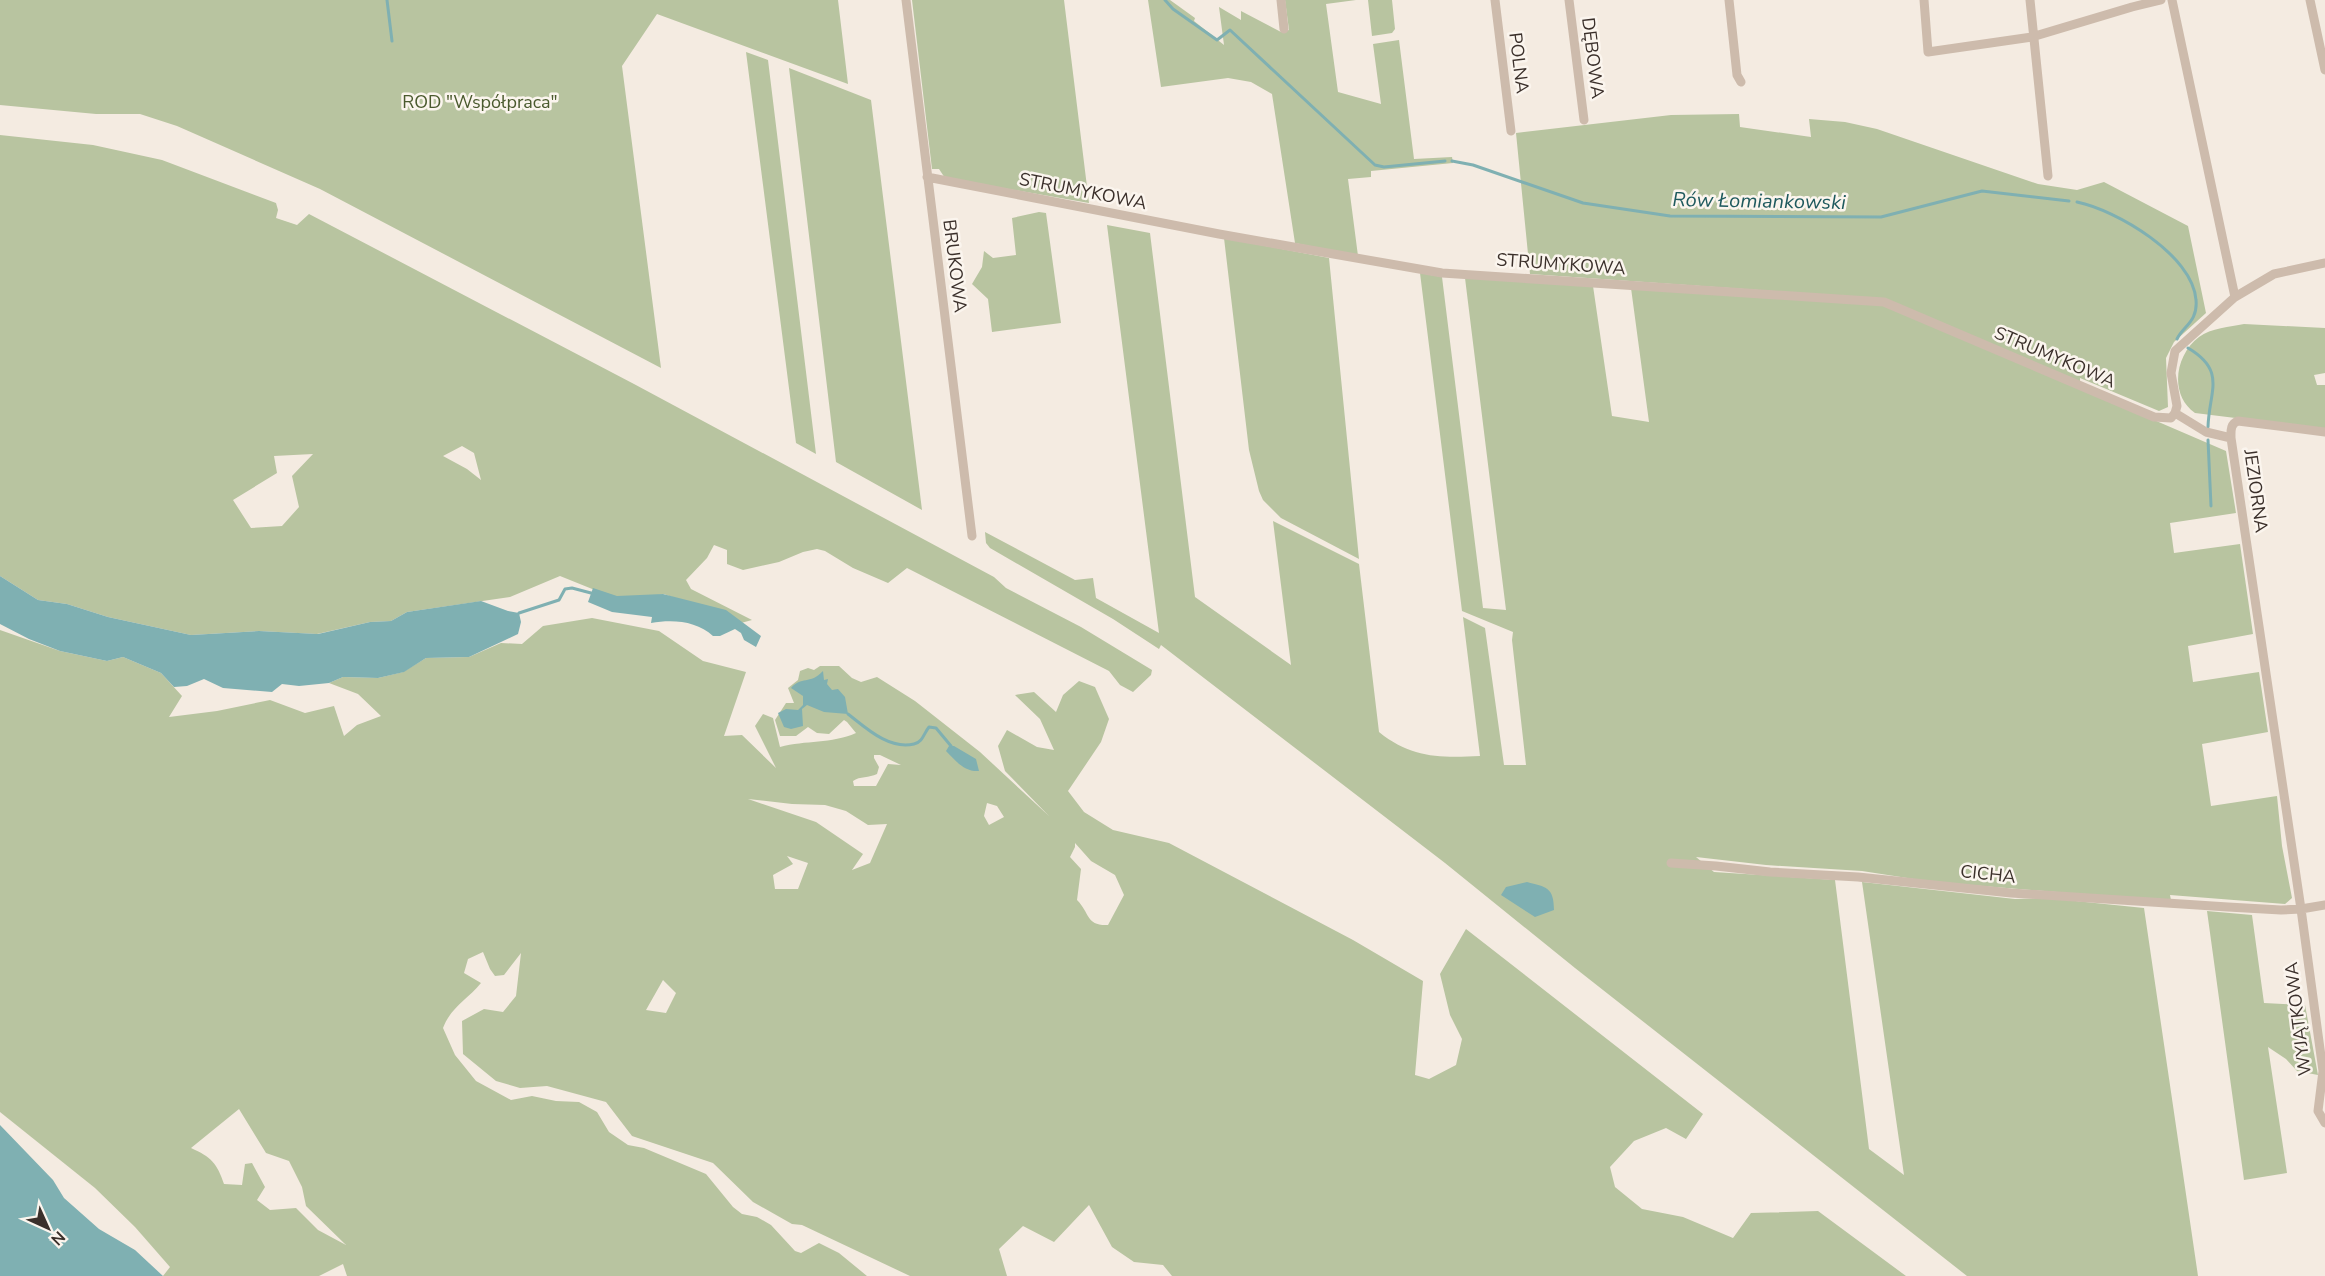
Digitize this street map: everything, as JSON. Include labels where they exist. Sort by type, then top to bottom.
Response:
[{"type":"street","name":"BRUKOWA","points":[[906,0],[972,536]]},
{"type":"street","points":[[1281,0],[1284,29]]},
{"type":"street","name":"POLNA","points":[[1495,0],[1511,131]]},
{"type":"street","name":"DĘBOWA","points":[[1569,0],[1584,120]]},
{"type":"street","points":[[1729,0],[1737,75],[1741,81]]},
{"type":"street","points":[[1924,0],[1928,52],[2032,37],[2161,0]]},
{"type":"street","points":[[2030,0],[2048,176]]},
{"type":"street","points":[[2172,0],[2235,297]]},
{"type":"street","points":[[2310,0],[2325,70]]},
{"type":"street","name":"STRUMYKOWA","points":[[927,177],[1219,234],[1442,273],[1884,302],[2154,417],[2170,418],[2175,413]]},
{"type":"street","points":[[2175,413],[2177,406],[2171,373],[2175,351],[2235,297],[2274,274],[2325,263]]},
{"type":"street","name":"JEZIORNA","points":[[2175,413],[2206,432],[2231,438],[2301,909]]},
{"type":"street","points":[[2231,438],[2231,428],[2238,421],[2325,432]]},
{"type":"street","name":"CICHA","points":[[1671,863],[1858,877],[2019,894],[2228,908],[2301,909],[2325,904]]},
{"type":"street","name":"WYJĄTKOWA","points":[[2301,909],[2323,1071],[2318,1111],[2325,1123]]},
{"type":"green space","name":"ROD \"Współpraca\"","points":[[0,0],[838,0],[848,84],[657,14],[622,66],[661,368],[320,189],[177,126],[140,114],[96,114],[0,105]]},
{"type":"green space","points":[[912,0],[1064,0],[1089,203],[945,178],[939,169],[932,169]]},
{"type":"green space","points":[[1148,0],[1170,0],[1195,18],[1194,21],[1224,45],[1219,7],[1241,20],[1241,11],[1281,32],[1289,30],[1285,0],[1356,0],[1326,4],[1338,92],[1381,104],[1373,44],[1399,40],[1414,159],[1452,157],[1453,163],[1371,171],[1371,177],[1348,179],[1358,256],[1295,243],[1272,94],[1251,82],[1228,78],[1161,87]]},
{"type":"green space","points":[[1368,0],[1392,0],[1395,29],[1392,33],[1372,36]]},
{"type":"green space","points":[[746,52],[768,60],[816,454],[796,443]]},
{"type":"green space","points":[[789,68],[871,100],[922,510],[836,462]]},
{"type":"green space","points":[[1739,114],[1740,127],[1811,137],[1809,119],[1845,122],[1877,129],[2038,184],[2077,190],[2104,182],[2188,226],[2206,313],[2174,342],[2166,358],[2168,407],[2159,411],[2080,378],[2080,382],[1885,299],[1530,274],[1516,133],[1671,115]]},
{"type":"green space","points":[[0,135],[93,145],[162,160],[276,203],[278,210],[276,218],[297,225],[309,214],[634,384],[994,577],[1006,588],[1081,627],[1152,670],[1151,675],[1133,692],[1120,685],[1109,671],[907,568],[888,583],[817,549],[779,562],[743,570],[727,564],[727,550],[714,545],[707,558],[686,580],[691,589],[752,620],[741,623],[664,594],[622,601],[560,576],[510,597],[407,612],[391,621],[370,622],[317,634],[259,631],[191,635],[108,617],[67,604],[38,600],[0,576]],"holes":[[[462,446],[474,453],[481,480],[467,469],[443,456]],[[313,454],[292,476],[299,507],[282,526],[251,528],[233,500],[277,473],[274,456]]]},
{"type":"green space","points":[[1039,212],[1046,213],[1061,323],[992,332],[988,299],[972,284],[982,267],[984,251],[993,258],[1016,255],[1012,218]]},
{"type":"green space","points":[[1107,225],[1150,233],[1195,597],[1291,665],[1273,521],[1359,564],[1379,732],[1391,741],[1414,752],[1452,757],[1480,756],[1463,617],[1485,628],[1504,765],[1526,765],[1513,632],[1462,611],[1420,273],[1442,277],[1483,608],[1506,610],[1465,278],[1593,286],[1612,416],[1649,422],[1631,288],[1884,304],[2226,451],[2236,513],[2170,523],[2174,553],[2240,544],[2253,634],[2188,646],[2193,682],[2259,672],[2268,732],[2202,744],[2211,806],[2277,796],[2282,846],[2292,898],[2285,904],[2170,895],[2171,900],[2144,899],[1933,882],[1862,871],[1766,865],[1696,857],[1714,872],[1835,880],[1869,1149],[1904,1175],[1862,882],[2015,899],[2046,898],[2144,908],[2198,1276],[1967,1276],[1445,863],[1161,645],[1159,649],[1113,619],[990,548],[986,543],[985,532],[1075,580],[1093,578],[1096,598],[1159,633]]},
{"type":"green space","points":[[1224,238],[1329,258],[1359,559],[1281,518],[1263,500],[1259,491],[1249,450]]},
{"type":"green space","points":[[2244,324],[2325,328],[2325,373],[2314,375],[2317,385],[2325,385],[2325,429],[2195,413],[2187,405],[2181,396],[2178,375],[2180,364],[2191,345],[2199,337],[2209,332]]},
{"type":"green space","points":[[592,618],[659,631],[703,661],[746,672],[724,736],[742,735],[776,768],[755,726],[763,714],[773,718],[780,747],[837,739],[856,733],[844,720],[829,734],[817,733],[808,727],[796,736],[780,736],[775,720],[786,703],[794,703],[788,688],[798,680],[800,671],[808,668],[814,670],[820,666],[839,666],[852,678],[861,682],[877,677],[915,701],[980,752],[1049,816],[1005,771],[998,746],[1007,730],[1037,747],[1054,750],[1040,719],[1015,695],[1034,692],[1056,712],[1063,695],[1079,681],[1095,687],[1109,719],[1101,742],[1068,791],[1084,812],[1113,830],[1169,843],[1353,940],[1423,981],[1415,1075],[1429,1079],[1456,1065],[1462,1039],[1450,1015],[1440,974],[1466,929],[1703,1114],[1686,1139],[1666,1128],[1634,1141],[1610,1167],[1615,1187],[1642,1209],[1683,1217],[1733,1238],[1751,1213],[1818,1211],[1906,1276],[1172,1276],[1163,1265],[1134,1262],[1112,1247],[1089,1205],[1054,1242],[1023,1226],[999,1249],[1007,1276],[910,1276],[802,1225],[792,1224],[753,1202],[713,1163],[632,1136],[606,1102],[547,1086],[520,1088],[496,1081],[463,1054],[462,1021],[484,1009],[503,1012],[516,996],[521,953],[504,975],[495,976],[483,952],[468,959],[464,973],[481,983],[455,1009],[443,1028],[455,1055],[476,1081],[511,1100],[532,1096],[556,1101],[579,1102],[597,1112],[609,1132],[628,1145],[644,1148],[706,1174],[733,1207],[742,1214],[757,1217],[771,1225],[795,1251],[801,1253],[819,1243],[839,1253],[867,1276],[347,1276],[343,1264],[319,1276],[163,1276],[170,1267],[135,1227],[95,1188],[0,1112],[0,630],[60,651],[107,661],[123,657],[161,673],[182,696],[169,717],[217,711],[270,700],[305,713],[334,706],[344,736],[357,725],[381,716],[358,694],[329,683],[343,677],[378,678],[403,672],[426,658],[469,657],[501,643],[522,644],[543,626]],"holes":[[[874,755],[880,755],[901,765],[888,764],[876,786],[854,786],[853,781],[856,779],[877,774],[879,767]],[[748,799],[825,805],[846,811],[868,825],[887,824],[870,863],[852,870],[863,854],[816,822]],[[987,803],[997,806],[1004,817],[989,825],[984,816]],[[1075,843],[1091,861],[1115,875],[1124,895],[1108,925],[1092,921],[1077,900],[1081,869],[1070,857]],[[787,856],[808,863],[798,889],[775,889],[773,875],[793,864]],[[663,980],[676,993],[666,1013],[646,1010]],[[239,1109],[266,1153],[289,1161],[302,1187],[306,1206],[346,1245],[318,1230],[296,1208],[270,1210],[257,1200],[265,1187],[252,1163],[245,1164],[242,1185],[224,1184],[219,1171],[212,1162],[191,1148]]]},
{"type":"green space","points":[[2207,911],[2252,915],[2264,1003],[2305,1005],[2318,1075],[2297,1071],[2286,1059],[2268,1047],[2287,1173],[2244,1180]]},
{"type":"water","points":[[0,576],[38,600],[67,604],[108,617],[191,635],[259,631],[318,634],[370,622],[391,621],[407,612],[481,601],[519,613],[521,622],[518,634],[469,657],[426,658],[404,672],[378,678],[343,677],[329,683],[299,686],[282,684],[272,692],[223,688],[204,679],[187,686],[174,687],[161,673],[123,657],[107,661],[60,651],[0,624]]},
{"type":"water","points":[[593,588],[617,596],[663,594],[726,610],[761,636],[756,647],[744,640],[741,633],[735,629],[720,636],[713,636],[700,627],[684,622],[651,623],[652,617],[612,612],[588,602]]},
{"type":"water","points":[[823,671],[824,680],[828,679],[827,684],[832,690],[838,689],[845,697],[848,714],[824,712],[807,705],[802,709],[803,726],[791,729],[784,727],[778,713],[786,709],[798,710],[803,705],[803,696],[791,688],[798,682],[814,678]]},
{"type":"water","points":[[949,746],[954,746],[976,759],[979,771],[969,770],[961,765],[946,751]]},
{"type":"water","points":[[1527,882],[1548,889],[1554,902],[1554,910],[1535,917],[1501,895],[1506,887]]},
{"type":"water","points":[[0,1125],[53,1180],[64,1198],[99,1229],[135,1250],[163,1276],[0,1276]]},
{"type":"waterway","points":[[387,0],[392,41]]},
{"type":"waterway","name":"Rów Łomiankowski","points":[[1165,0],[1173,9],[1217,40],[1230,30],[1375,165],[1384,167],[1445,161]]},
{"type":"waterway","name":"Rów Łomiankowski","points":[[1452,161],[1473,165],[1583,203],[1670,216],[1881,217],[1982,191],[2069,201]]},
{"type":"waterway","name":"Rów Łomiankowski","points":[[2077,202],[2112,214],[2131,225],[2150,237],[2182,267],[2192,283],[2196,307],[2195,314],[2177,339]]},
{"type":"waterway","name":"Rów Łomiankowski","points":[[2188,348],[2208,365],[2212,374],[2208,427]]},
{"type":"waterway","points":[[2208,440],[2211,506]]},
{"type":"waterway","points":[[519,613],[559,600],[565,589],[572,588],[591,593]]},
{"type":"waterway","points":[[848,714],[870,731],[896,744],[917,743],[929,727],[936,728],[951,746]]}]
